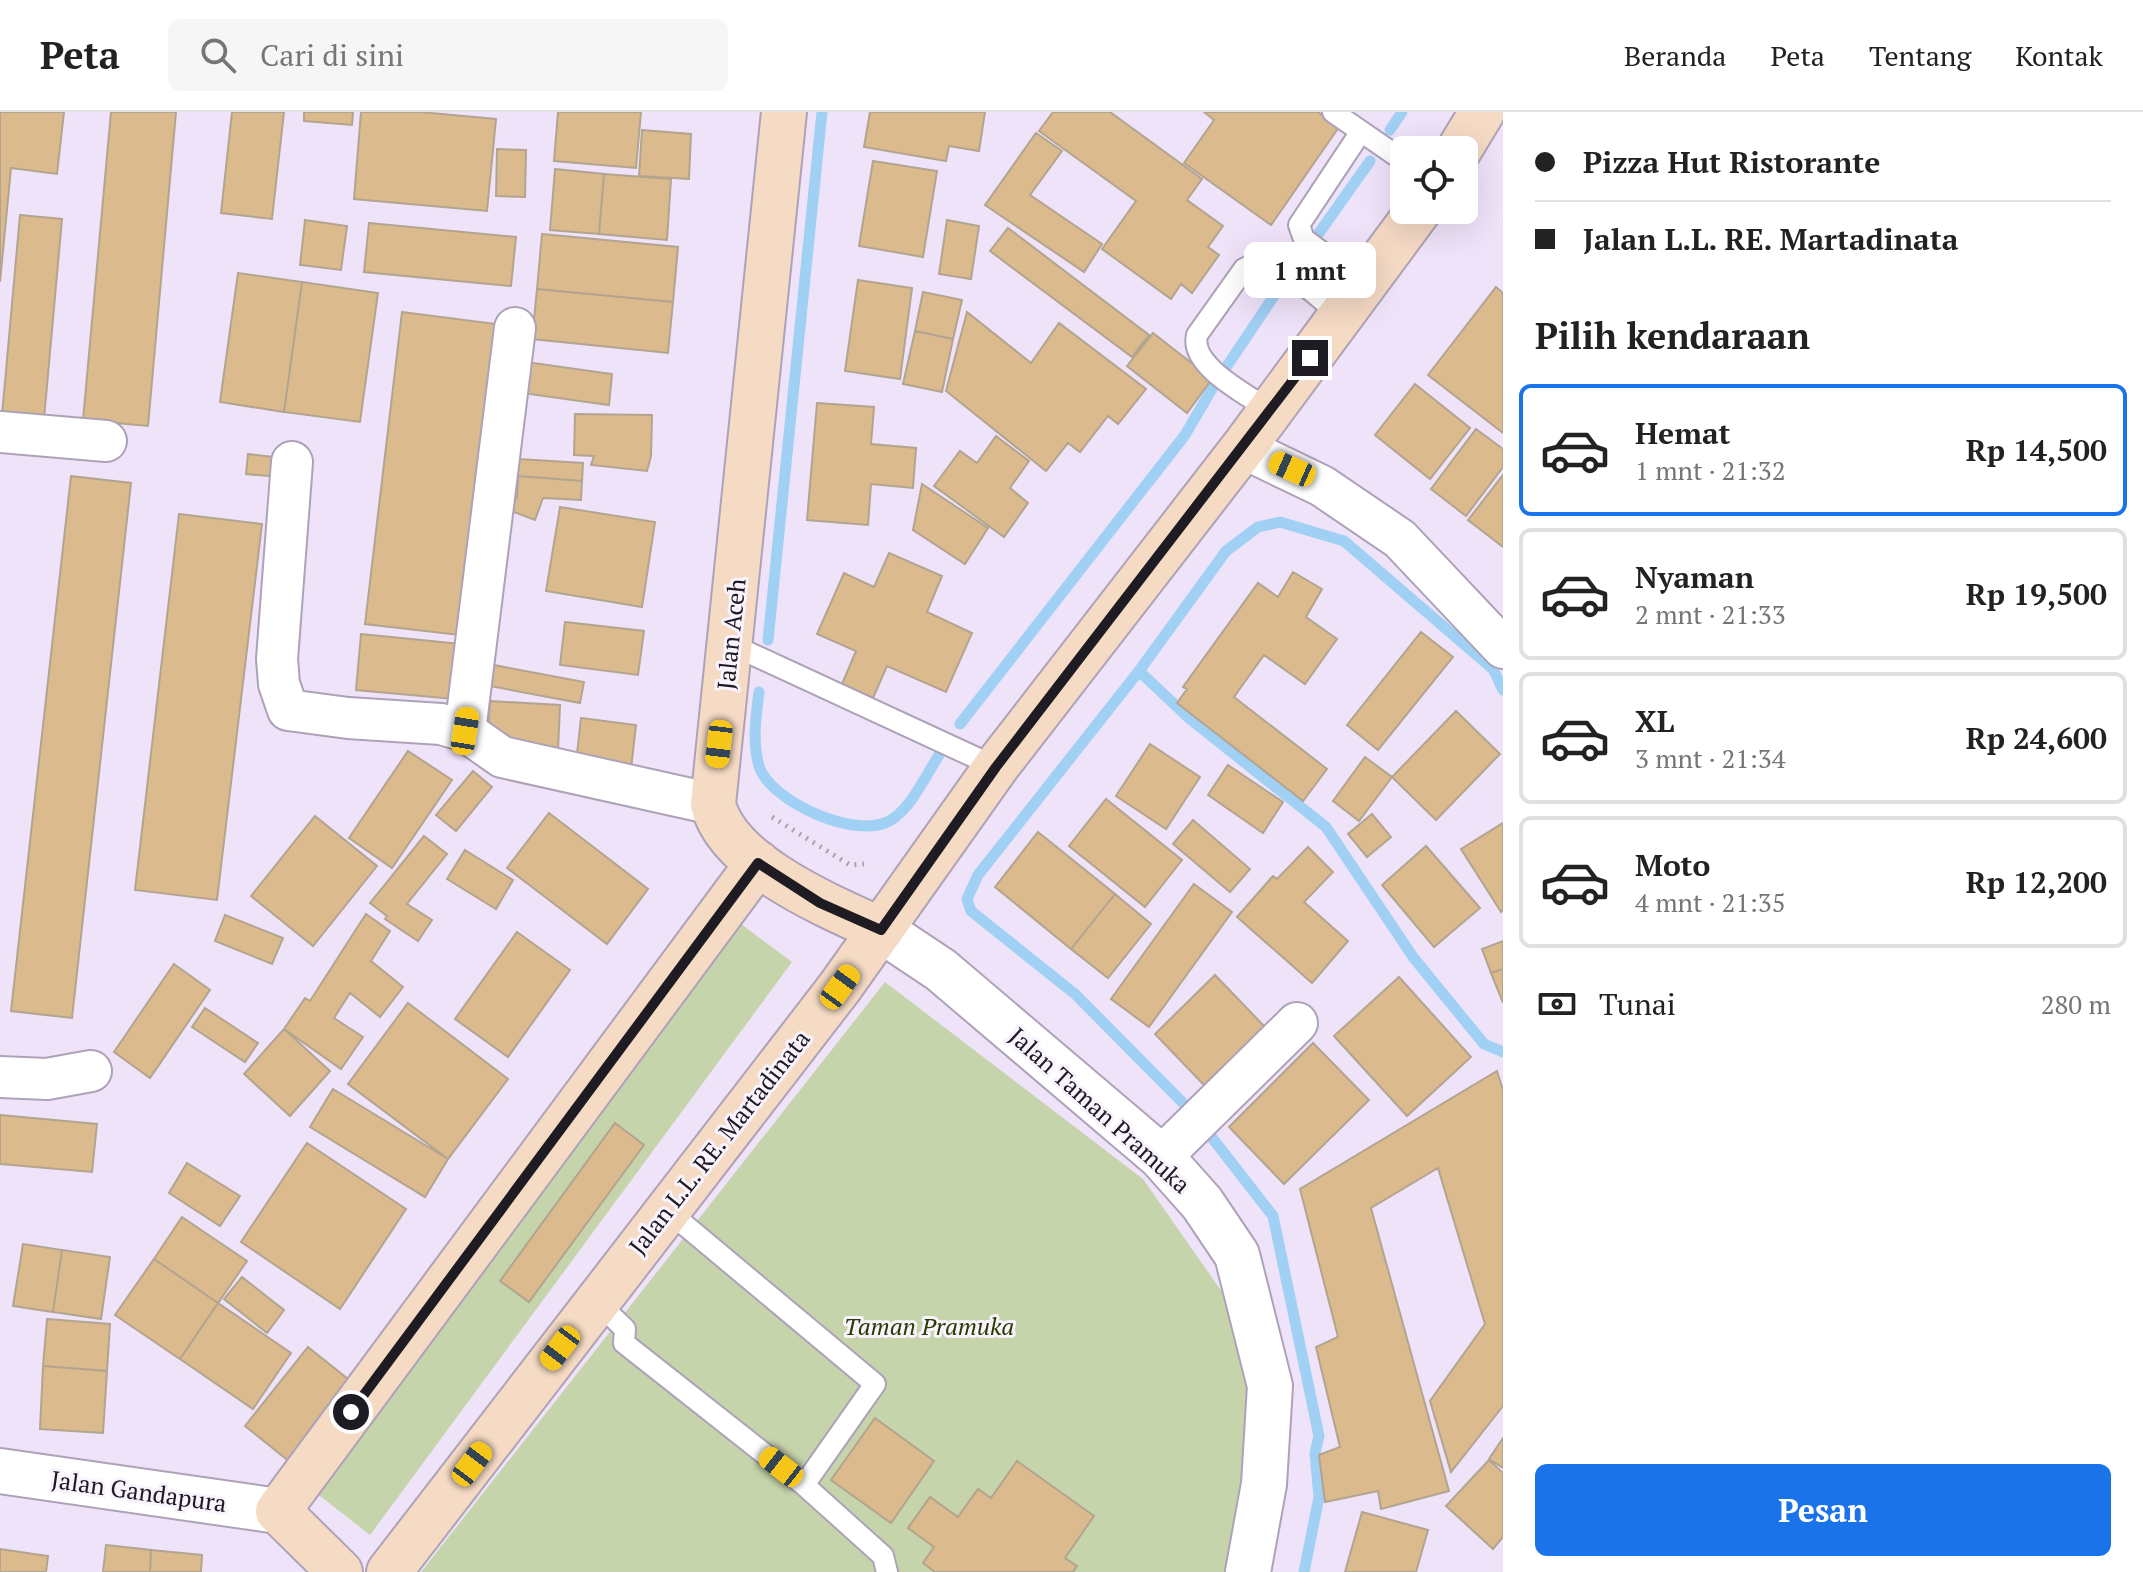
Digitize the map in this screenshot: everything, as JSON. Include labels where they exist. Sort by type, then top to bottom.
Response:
[{"type":"main road","name":"Jalan Aceh","points":[[713,804],[784,112]]},
{"type":"main road","points":[[1467,136],[1482,112]]},
{"type":"main road","name":"Jalan L.L. RE. Martadinata","points":[[389,1572],[881,930],[996,767],[1243,448],[1409,224]]},
{"type":"main road","points":[[713,804],[723,831],[758,863],[820,903],[881,930]]},
{"type":"main road","points":[[340,1572],[278,1511],[758,863]]},
{"type":"street","points":[[465,731],[515,328]]},
{"type":"street","points":[[0,432],[106,441]]},
{"type":"street","points":[[1243,448],[1322,486],[1400,539],[1503,648]]},
{"type":"street","points":[[292,462],[277,659],[279,684],[288,710],[348,718],[441,724],[465,731],[502,757],[713,804]]},
{"type":"street","name":"Jalan Taman Pramuka","points":[[881,930],[941,970],[1161,1157],[1202,1203],[1237,1255],[1270,1386],[1264,1484],[1248,1572]]},
{"type":"street","points":[[1161,1157],[1297,1023]]},
{"type":"street","points":[[0,1077],[47,1079],[91,1071]]},
{"type":"street","name":"Jalan Gandapura","points":[[0,1471],[278,1511]]},
{"type":"lane","points":[[1333,112],[1390,152]]},
{"type":"lane","points":[[1353,300],[1304,239],[1299,225],[1360,133]]},
{"type":"lane","points":[[1271,411],[1199,358],[1194,346],[1197,335],[1244,269],[1258,262],[1270,264],[1305,286],[1353,300]]},
{"type":"lane","points":[[730,644],[996,767]]},
{"type":"lane","points":[[668,1211],[875,1384],[804,1485]]},
{"type":"lane","points":[[596,1301],[625,1329],[624,1343],[804,1485],[883,1556],[887,1572]]},
{"type":"green space","points":[[737,921],[792,962],[370,1535],[315,1492]]},
{"type":"green space","name":"Taman Pramuka","points":[[885,982],[1143,1179],[1248,1329],[1260,1429],[1237,1572],[421,1572]]},
{"type":"building","points":[[0,112],[64,112],[57,174],[11,168],[0,282]]},
{"type":"building","points":[[111,112],[176,112],[148,426],[83,420]]},
{"type":"building","points":[[232,112],[284,112],[272,219],[221,213]]},
{"type":"building","points":[[304,112],[353,112],[352,125],[304,121]]},
{"type":"building","points":[[361,112],[420,112],[496,119],[487,211],[354,199]]},
{"type":"building","points":[[558,112],[641,112],[636,168],[554,161]]},
{"type":"building","points":[[870,112],[985,112],[979,151],[949,146],[946,161],[864,147]]},
{"type":"building","points":[[1053,112],[1110,112],[1202,179],[1187,200],[1223,226],[1208,247],[1219,255],[1192,293],[1181,284],[1171,299],[1102,249],[1136,201],[1039,131]]},
{"type":"building","points":[[1204,112],[1318,112],[1339,127],[1271,225],[1184,163],[1214,120]]},
{"type":"building","points":[[642,130],[691,134],[689,179],[639,176]]},
{"type":"building","points":[[1036,133],[1062,151],[1030,195],[1102,244],[1084,272],[985,205]]},
{"type":"building","points":[[497,149],[526,150],[525,197],[496,196]]},
{"type":"building","points":[[873,161],[937,171],[923,257],[859,246]]},
{"type":"building","points":[[555,169],[604,174],[599,234],[550,230]]},
{"type":"building","points":[[604,174],[671,179],[667,240],[599,234]]},
{"type":"building","points":[[20,215],[62,219],[44,419],[2,415]]},
{"type":"building","points":[[305,220],[347,226],[341,270],[300,265]]},
{"type":"building","points":[[947,220],[979,226],[971,279],[939,274]]},
{"type":"building","points":[[369,223],[516,237],[511,286],[364,272]]},
{"type":"building","points":[[1008,228],[1149,335],[1132,357],[990,251]]},
{"type":"building","points":[[542,234],[678,247],[673,302],[537,289]]},
{"type":"building","points":[[238,273],[302,282],[284,412],[220,402]]},
{"type":"building","points":[[858,280],[912,288],[900,379],[845,371]]},
{"type":"building","points":[[302,282],[378,293],[360,422],[284,412]]},
{"type":"building","points":[[1496,287],[1503,293],[1503,433],[1428,375]]},
{"type":"building","points":[[537,289],[673,302],[668,353],[532,339]]},
{"type":"building","points":[[923,292],[962,300],[953,339],[915,331]]},
{"type":"building","points":[[402,312],[504,325],[468,636],[365,624]]},
{"type":"building","points":[[967,312],[1031,363],[1059,323],[1146,389],[1118,424],[1108,416],[1080,452],[1068,443],[1046,471],[946,391]]},
{"type":"building","points":[[915,331],[953,339],[942,392],[903,384]]},
{"type":"building","points":[[1153,333],[1212,379],[1187,413],[1127,366]]},
{"type":"building","points":[[526,362],[612,374],[609,405],[522,393]]},
{"type":"building","points":[[1415,384],[1470,428],[1430,479],[1375,435]]},
{"type":"building","points":[[817,403],[874,407],[871,444],[916,448],[913,488],[871,484],[868,525],[807,520]]},
{"type":"building","points":[[575,414],[652,415],[651,456],[647,471],[591,465],[594,456],[574,455]]},
{"type":"building","points":[[1476,429],[1503,449],[1503,467],[1466,516],[1431,489]]},
{"type":"building","points":[[996,436],[1029,461],[1010,488],[1028,503],[1004,537],[934,486],[960,451],[977,463]]},
{"type":"building","points":[[248,454],[282,458],[280,477],[246,474]]},
{"type":"building","points":[[518,459],[583,463],[582,481],[518,476]]},
{"type":"building","points":[[1503,475],[1503,547],[1468,520]]},
{"type":"building","points":[[71,476],[131,483],[72,1018],[11,1011]]},
{"type":"building","points":[[518,476],[582,481],[581,500],[543,498],[535,520],[511,511],[517,496]]},
{"type":"building","points":[[922,484],[988,528],[965,564],[913,530]]},
{"type":"building","points":[[560,507],[655,522],[642,607],[546,591]]},
{"type":"building","points":[[179,514],[262,524],[217,900],[135,890]]},
{"type":"building","points":[[889,553],[942,576],[927,612],[972,633],[946,692],[887,666],[873,698],[842,684],[856,651],[817,634],[844,573],[874,587]]},
{"type":"building","points":[[1293,572],[1322,589],[1306,617],[1337,639],[1305,684],[1264,655],[1234,697],[1327,769],[1303,801],[1177,703],[1187,689],[1183,687],[1258,583],[1278,597]]},
{"type":"building","points":[[565,622],[644,631],[638,675],[560,665]]},
{"type":"building","points":[[1421,632],[1453,657],[1378,750],[1347,725]]},
{"type":"building","points":[[361,634],[470,645],[465,700],[356,690]]},
{"type":"building","points":[[494,665],[584,682],[580,703],[490,686]]},
{"type":"building","points":[[490,701],[560,705],[558,751],[487,747]]},
{"type":"building","points":[[1456,711],[1500,754],[1436,820],[1392,777]]},
{"type":"building","points":[[581,718],[636,725],[630,778],[575,772]]},
{"type":"building","points":[[1150,744],[1200,777],[1166,829],[1116,796]]},
{"type":"building","points":[[408,751],[452,780],[392,868],[349,838]]},
{"type":"building","points":[[1365,757],[1392,777],[1359,821],[1333,801]]},
{"type":"building","points":[[1228,765],[1283,802],[1263,833],[1208,795]]},
{"type":"building","points":[[473,771],[492,787],[456,831],[436,815]]},
{"type":"building","points":[[1106,799],[1182,860],[1145,907],[1069,846]]},
{"type":"building","points":[[549,813],[648,889],[607,944],[507,868]]},
{"type":"building","points":[[1372,814],[1391,837],[1367,857],[1348,834]]},
{"type":"building","points":[[315,816],[377,866],[313,946],[251,896]]},
{"type":"building","points":[[1193,820],[1250,869],[1230,892],[1173,844]]},
{"type":"building","points":[[1503,823],[1503,910],[1501,912],[1461,849]]},
{"type":"building","points":[[1038,832],[1115,894],[1071,949],[995,887]]},
{"type":"building","points":[[424,836],[447,854],[407,904],[432,920],[418,941],[385,919],[387,916],[370,903]]},
{"type":"building","points":[[1426,846],[1480,908],[1434,947],[1382,885]]},
{"type":"building","points":[[1308,847],[1333,872],[1304,902],[1348,941],[1312,983],[1237,917],[1273,876],[1277,879]]},
{"type":"building","points":[[465,850],[513,880],[496,909],[447,879]]},
{"type":"building","points":[[1194,884],[1232,912],[1149,1027],[1111,999]]},
{"type":"building","points":[[1115,894],[1151,924],[1108,978],[1071,949]]},
{"type":"building","points":[[366,914],[390,931],[371,961],[403,987],[380,1017],[350,993],[334,1018],[363,1037],[341,1069],[284,1029],[305,998],[310,1001]]},
{"type":"building","points":[[225,915],[283,938],[272,964],[215,941]]},
{"type":"building","points":[[517,932],[570,970],[508,1057],[455,1019]]},
{"type":"building","points":[[1503,941],[1503,969],[1491,973],[1482,949]]},
{"type":"building","points":[[174,964],[210,990],[150,1078],[114,1052]]},
{"type":"building","points":[[1503,969],[1503,1003],[1491,973]]},
{"type":"building","points":[[1215,975],[1265,1027],[1204,1085],[1155,1034]]},
{"type":"building","points":[[1399,977],[1471,1057],[1407,1116],[1334,1036]]},
{"type":"building","points":[[408,1003],[508,1079],[448,1159],[348,1084]]},
{"type":"building","points":[[205,1008],[258,1043],[245,1062],[192,1027]]},
{"type":"building","points":[[284,1029],[330,1071],[290,1116],[244,1074]]},
{"type":"building","points":[[1313,1043],[1369,1100],[1284,1184],[1229,1127]]},
{"type":"building","points":[[1497,1071],[1503,1090],[1503,1406],[1451,1472],[1430,1401],[1485,1324],[1438,1168],[1371,1208],[1449,1491],[1381,1509],[1378,1491],[1325,1502],[1319,1455],[1340,1447],[1316,1347],[1338,1337],[1300,1189]]},
{"type":"building","points":[[333,1089],[448,1159],[425,1197],[310,1127]]},
{"type":"building","points":[[0,1115],[97,1124],[92,1172],[0,1164]]},
{"type":"building","points":[[615,1123],[644,1145],[529,1302],[500,1281]]},
{"type":"building","points":[[307,1143],[406,1209],[340,1309],[241,1242]]},
{"type":"building","points":[[187,1163],[240,1196],[220,1226],[169,1193]]},
{"type":"building","points":[[182,1217],[247,1261],[218,1303],[154,1259]]},
{"type":"building","points":[[23,1244],[62,1250],[53,1312],[13,1306]]},
{"type":"building","points":[[62,1250],[110,1257],[101,1319],[53,1312]]},
{"type":"building","points":[[154,1259],[218,1303],[180,1359],[115,1315]]},
{"type":"building","points":[[242,1277],[284,1310],[267,1333],[224,1299]]},
{"type":"building","points":[[218,1303],[291,1353],[253,1409],[180,1359]]},
{"type":"building","points":[[47,1319],[110,1324],[107,1371],[43,1366]]},
{"type":"building","points":[[308,1347],[358,1387],[295,1466],[245,1426]]},
{"type":"building","points":[[43,1366],[107,1371],[103,1433],[40,1429]]},
{"type":"building","points":[[875,1418],[934,1461],[891,1523],[831,1480]]},
{"type":"building","points":[[1503,1438],[1503,1468],[1489,1459]]},
{"type":"building","points":[[1489,1460],[1503,1473],[1503,1537],[1493,1549],[1446,1506]]},
{"type":"building","points":[[1017,1461],[1094,1516],[1065,1558],[1077,1566],[1073,1572],[935,1572],[923,1563],[934,1547],[908,1528],[930,1497],[958,1517],[978,1489],[991,1498]]},
{"type":"building","points":[[1362,1512],[1428,1530],[1416,1572],[1345,1572]]},
{"type":"building","points":[[106,1545],[151,1550],[150,1572],[103,1572]]},
{"type":"building","points":[[0,1549],[48,1556],[46,1572],[0,1572]]},
{"type":"building","points":[[151,1550],[202,1555],[201,1572],[150,1572]]},
{"type":"waterway","points":[[768,640],[822,112]]},
{"type":"waterway","points":[[1390,130],[1402,112]]},
{"type":"waterway","points":[[1319,233],[1370,161]]},
{"type":"waterway","points":[[1227,366],[1284,281]]},
{"type":"waterway","points":[[960,724],[1185,435],[1216,382]]},
{"type":"waterway","points":[[1304,1572],[1319,1497],[1315,1453],[1319,1436],[1273,1216],[1192,1112],[1075,994],[971,911],[967,899],[978,875],[1139,671],[1226,551],[1258,527],[1280,522],[1344,541],[1493,669],[1503,690]]},
{"type":"waterway","points":[[1139,671],[1190,719],[1326,827],[1413,957],[1484,1044],[1503,1052]]},
{"type":"waterway","points":[[759,692],[755,738],[759,766],[766,780],[797,804],[838,822],[876,825],[891,820],[912,799],[939,755]]},
{"type":"route","points":[[351,1412],[758,863],[820,903],[881,930],[996,767],[1310,358]]}]
